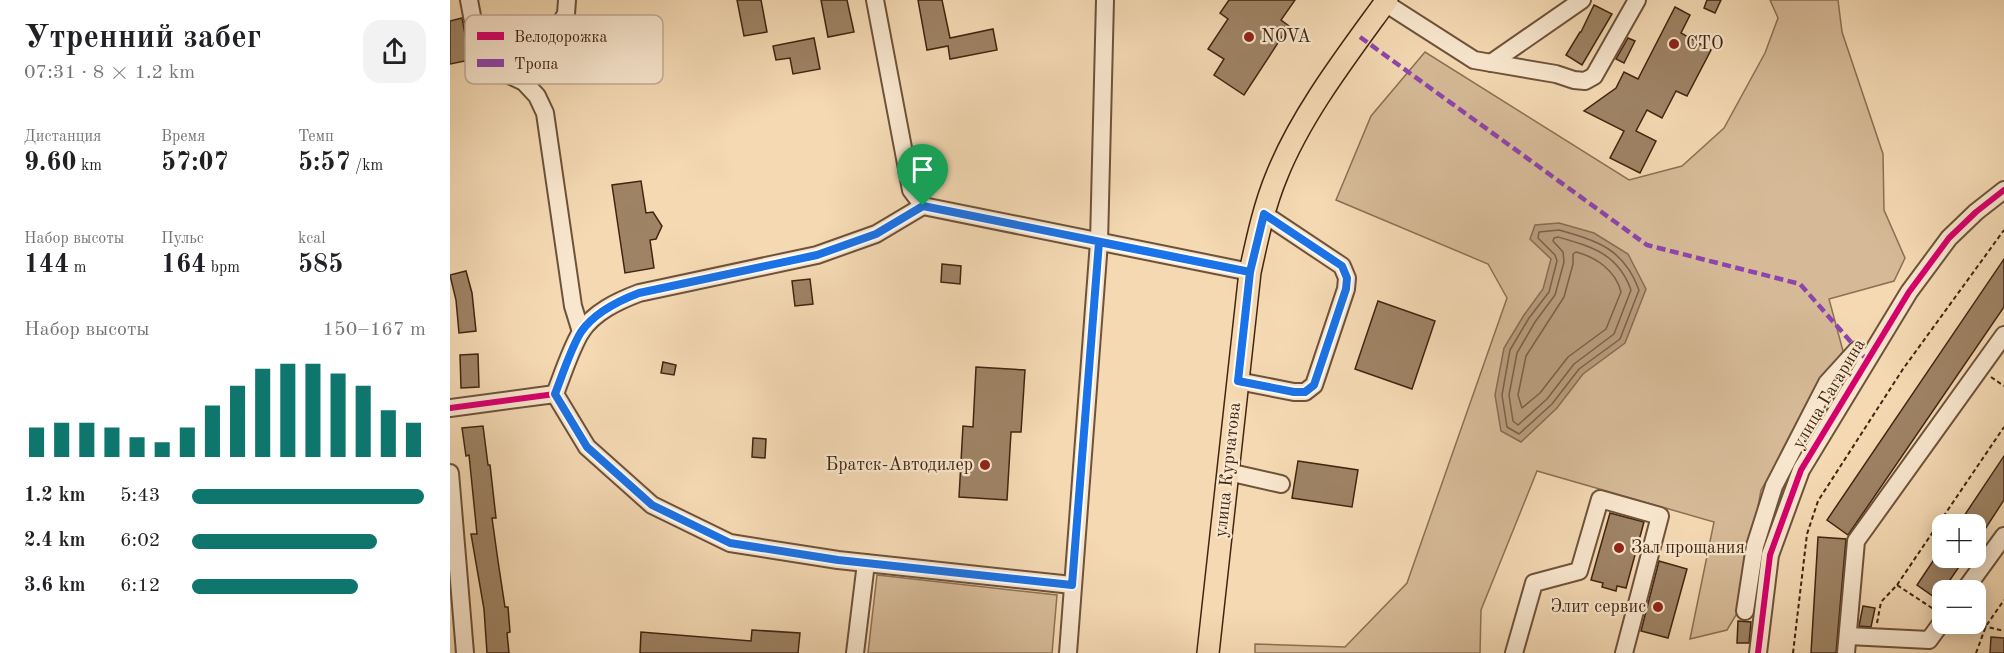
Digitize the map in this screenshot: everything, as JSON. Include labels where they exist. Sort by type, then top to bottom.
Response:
[{"type":"main road","name":"улица Курчатова","points":[[1208,653],[1250,272],[1264,214],[1277,174],[1301,128],[1341,63],[1386,2]]},
{"type":"street","points":[[469,0],[472,15]]},
{"type":"street","points":[[565,15],[567,0]]},
{"type":"street","points":[[875,0],[911,190],[923,206],[1250,272]]},
{"type":"street","points":[[1068,653],[1099,242],[1105,0]]},
{"type":"street","points":[[1491,63],[1582,0]]},
{"type":"street","points":[[1386,2],[1474,60],[1585,81],[1594,76],[1637,0]]},
{"type":"street","points":[[526,84],[537,96],[545,113],[573,306],[581,332]]},
{"type":"street","name":"улица Гагарина","points":[[1758,653],[1770,555],[1801,470],[1909,291],[1949,238],[1976,212],[2004,190]]},
{"type":"street","points":[[555,394],[581,332],[605,309],[620,300],[639,293],[817,255],[876,234],[923,206]]},
{"type":"street","points":[[1238,381],[1294,392],[1305,392],[1314,385],[1346,289],[1347,278],[1342,266],[1264,214]]},
{"type":"street","points":[[1933,634],[1929,640],[1875,638],[1847,645],[1856,541],[2004,335]]},
{"type":"street","points":[[1745,611],[1755,546],[1774,486],[1827,383],[1857,350]]},
{"type":"street","points":[[555,394],[587,447],[652,505],[730,543],[866,564],[1072,585]]},
{"type":"street","points":[[450,408],[555,394]]},
{"type":"street","points":[[1228,472],[1281,484]]},
{"type":"street","points":[[450,473],[465,653]]},
{"type":"street","points":[[1514,653],[1534,583],[1579,571],[1600,499],[1660,516],[1624,653]]},
{"type":"street","points":[[1972,580],[2004,536]]},
{"type":"street","points":[[855,653],[866,564]]},
{"type":"path","points":[[1793,653],[1807,534],[1818,501],[1903,369],[2004,230]]},
{"type":"path","points":[[1875,638],[1881,602],[1897,585],[2004,427]]},
{"type":"path","points":[[1897,585],[1932,609]]},
{"type":"path","points":[[2004,600],[1986,626],[2004,631]]},
{"type":"path","points":[[1976,653],[1983,634]]},
{"type":"shaded area","points":[[1770,0],[1838,0],[1842,32],[1883,154],[1884,210],[1905,258],[1894,281],[1829,299],[1843,351],[1761,490],[1739,610],[1727,630],[1690,639],[1714,522],[1537,471],[1481,610],[1480,653],[1255,653],[1255,644],[1345,647],[1407,583],[1507,298],[1488,264],[1336,200],[1371,116],[1425,52],[1629,180],[1682,166],[1724,128],[1765,53],[1778,18]]},
{"type":"shaded area","points":[[877,575],[1057,595],[1052,653],[868,653]]},
{"type":"water","points":[[1559,223],[1594,233],[1628,254],[1646,289],[1625,343],[1583,374],[1557,408],[1521,442],[1501,431],[1495,395],[1504,348],[1543,289],[1551,259],[1530,239],[1535,225]]},
{"type":"building","points":[[737,0],[761,0],[767,32],[744,36]]},
{"type":"building","points":[[821,0],[847,0],[854,32],[828,37]]},
{"type":"building","points":[[918,0],[942,0],[950,38],[993,29],[997,50],[950,59],[948,46],[927,50]]},
{"type":"building","name":"NOVA","points":[[1229,0],[1295,0],[1281,20],[1289,26],[1244,95],[1214,75],[1224,59],[1208,49],[1228,19],[1220,13]]},
{"type":"building","points":[[1707,0],[1721,0],[1715,13],[1704,8]]},
{"type":"building","points":[[1594,5],[1612,14],[1582,65],[1566,55],[1581,32]]},
{"type":"building","points":[[1675,7],[1690,15],[1681,33],[1711,50],[1687,96],[1676,91],[1662,118],[1647,110],[1636,131],[1656,141],[1640,173],[1610,158],[1624,131],[1584,111],[1616,88],[1624,72],[1638,79]]},
{"type":"building","points":[[462,18],[465,34],[465,61],[450,64],[450,21]]},
{"type":"building","points":[[814,38],[820,69],[793,74],[790,58],[776,60],[773,46]]},
{"type":"building","points":[[1628,38],[1635,41],[1624,63],[1616,59]]},
{"type":"building","points":[[641,181],[646,213],[653,212],[662,226],[656,239],[650,240],[654,268],[625,273],[612,185]]},
{"type":"building","points":[[2004,259],[2004,307],[1848,535],[1827,520]]},
{"type":"building","points":[[942,264],[961,266],[960,284],[941,282]]},
{"type":"building","points":[[466,271],[472,293],[476,331],[459,333],[456,300],[450,275]]},
{"type":"building","points":[[810,279],[813,304],[795,306],[792,281]]},
{"type":"building","points":[[1378,301],[1435,321],[1412,389],[1355,369]]},
{"type":"building","points":[[478,354],[479,387],[461,388],[460,355]]},
{"type":"building","points":[[663,362],[676,365],[674,375],[661,373]]},
{"type":"building","name":"Братск-Автодилер","points":[[976,367],[1025,370],[1021,432],[1011,432],[1007,500],[959,497],[963,426],[973,427]]},
{"type":"building","points":[[483,426],[496,518],[492,518],[505,607],[508,607],[509,653],[487,653],[484,609],[471,534],[477,534],[469,455],[466,456],[462,428]]},
{"type":"building","points":[[753,438],[766,439],[765,458],[752,457]]},
{"type":"building","points":[[2004,456],[2004,500],[1986,528],[1986,514],[1965,514]]},
{"type":"building","points":[[1298,461],[1358,470],[1352,507],[1292,498]]},
{"type":"building","name":"Зал прощания","points":[[1610,513],[1644,522],[1626,588],[1617,586],[1616,591],[1602,587],[1603,583],[1591,580]]},
{"type":"building","points":[[1818,537],[1846,539],[1836,653],[1811,653]]},
{"type":"building","name":"Элит сервис","points":[[1659,561],[1687,569],[1668,638],[1641,631]]},
{"type":"building","points":[[1932,562],[1932,568],[1958,568],[1950,580],[1932,580],[1932,596],[1917,585]]},
{"type":"building","points":[[1863,606],[1875,608],[1871,627],[1859,626]]},
{"type":"building","points":[[1738,621],[1751,622],[1749,643],[1737,643]]},
{"type":"building","points":[[752,630],[800,633],[798,653],[640,653],[641,632],[751,641]]},
{"type":"building","points":[[1991,637],[2004,638],[2004,653],[1990,653]]},
{"type":"marked path","points":[[1360,37],[1647,245],[1800,284],[1866,359]]},
{"type":"cycle path","points":[[1758,653],[1770,555],[1801,470],[1909,292],[1949,238],[1976,212],[2004,190]]},
{"type":"cycle path","points":[[555,394],[581,332],[600,313],[615,304],[639,293],[817,255],[876,234],[923,206],[1250,272]]},
{"type":"cycle path","points":[[450,408],[555,394],[587,447],[652,505],[730,543],[838,560],[1072,585]]},
{"type":"place","name":"NOVA","points":[[1249,37]]},
{"type":"place","name":"СТО","points":[[1674,44]]},
{"type":"place","name":"Братск-Автодилер","points":[[985,465]]},
{"type":"place","name":"Зал прощания","points":[[1619,548]]},
{"type":"place","name":"Элит сервис","points":[[1658,607]]},
{"type":"route","points":[[923,206],[876,234],[817,255],[639,293],[605,309],[581,332],[555,394],[587,447],[652,505],[730,543],[838,560],[1072,585],[1099,242],[1250,272],[1238,381],[1294,392],[1305,392],[1314,385],[1346,289],[1347,278],[1342,266],[1264,214],[1250,272],[923,206]]}]
